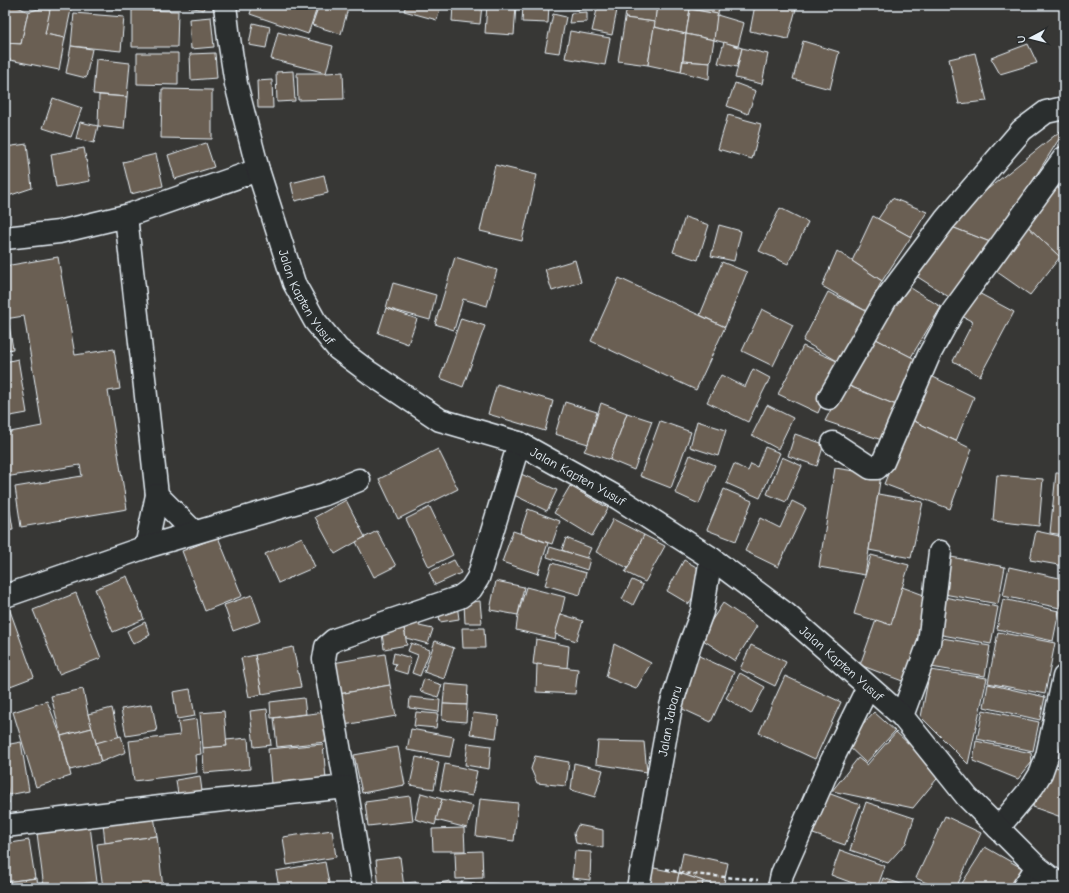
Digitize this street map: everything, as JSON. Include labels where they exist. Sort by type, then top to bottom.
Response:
[{"type":"street","name":"Jalan Kapten Yusuf","points":[[225,5],[236,84],[258,170],[294,283],[315,321],[338,349],[370,373],[440,420],[519,443],[618,498],[711,558],[786,614],[902,716],[967,797],[1037,867],[1064,888]]},
{"type":"street","points":[[829,398],[886,299],[945,220],[1022,130],[1046,112],[1064,108]]},
{"type":"street","points":[[833,443],[870,468],[877,468],[883,462],[929,355],[953,311],[1064,158]]},
{"type":"street","points":[[5,238],[59,232],[126,216],[258,170]]},
{"type":"street","points":[[126,216],[157,495],[146,547]]},
{"type":"street","points":[[364,888],[324,659],[326,647],[334,640],[460,597],[471,589],[478,578],[519,443]]},
{"type":"street","points":[[5,596],[146,547],[325,494],[359,480]]},
{"type":"street","points":[[157,495],[194,532]]},
{"type":"street","points":[[902,716],[929,643],[940,552]]},
{"type":"street","name":"Jalan Jabaru","points":[[638,888],[671,706],[690,644],[702,612],[711,558]]},
{"type":"street","points":[[998,828],[1033,786],[1041,773],[1047,756],[1064,677]]},
{"type":"street","points":[[779,885],[782,874],[832,760],[868,687]]},
{"type":"street","points":[[5,826],[184,804],[346,787]]},
{"type":"street","points":[[1023,888],[1037,867]]},
{"type":"path","points":[[642,862],[681,873],[779,885]]},
{"type":"building","points":[[5,5],[16,6],[28,12],[21,44],[5,43]]},
{"type":"building","points":[[50,5],[72,5],[65,38],[45,34]]},
{"type":"building","points":[[82,5],[124,5],[123,10]]},
{"type":"building","points":[[189,5],[206,5],[204,10],[189,7]]},
{"type":"building","points":[[253,5],[318,5],[308,34],[250,14]]},
{"type":"building","points":[[319,5],[349,5],[341,34],[312,25]]},
{"type":"building","points":[[406,5],[441,5],[437,20],[404,11]]},
{"type":"building","points":[[453,5],[482,5],[480,24],[452,21]]},
{"type":"building","points":[[487,5],[516,5],[514,35],[485,33]]},
{"type":"building","points":[[523,5],[549,5],[548,23],[522,22]]},
{"type":"building","points":[[560,5],[582,5],[581,10]]},
{"type":"building","points":[[598,5],[618,5],[612,35],[592,31]]},
{"type":"building","points":[[627,5],[657,6],[655,22],[625,18]]},
{"type":"building","points":[[653,5],[691,5],[690,9]]},
{"type":"building","points":[[691,5],[719,5],[718,14],[690,9]]},
{"type":"building","points":[[755,5],[797,5],[788,39],[750,31]]},
{"type":"building","points":[[657,6],[690,9],[686,34],[654,27]]},
{"type":"building","points":[[38,9],[50,10],[45,34],[65,38],[59,70],[5,59],[5,43],[21,44],[28,12]]},
{"type":"building","points":[[690,9],[718,14],[714,40],[686,34]]},
{"type":"building","points":[[132,10],[178,11],[177,47],[132,47]]},
{"type":"building","points":[[587,12],[587,22],[569,23],[571,13]]},
{"type":"building","points":[[74,13],[124,17],[121,51],[71,46]]},
{"type":"building","points":[[553,14],[566,17],[559,53],[545,51]]},
{"type":"building","points":[[717,15],[744,23],[738,46],[714,40]]},
{"type":"building","points":[[211,17],[214,47],[191,49],[189,19]]},
{"type":"building","points":[[625,18],[655,22],[648,65],[618,61]]},
{"type":"building","points":[[253,23],[270,27],[266,48],[249,45]]},
{"type":"building","points":[[654,27],[686,34],[681,72],[648,65]]},
{"type":"building","points":[[570,31],[610,38],[605,65],[565,58]]},
{"type":"building","points":[[278,32],[333,46],[326,73],[271,59]]},
{"type":"building","points":[[686,34],[714,40],[710,63],[683,61]]},
{"type":"building","points":[[803,41],[839,52],[830,89],[793,79]]},
{"type":"building","points":[[724,42],[742,48],[737,67],[718,63]]},
{"type":"building","points":[[1064,43],[1064,61],[1058,46]]},
{"type":"building","points":[[1028,44],[1037,63],[1000,74],[991,58]]},
{"type":"building","points":[[71,46],[92,49],[86,78],[66,73]]},
{"type":"building","points":[[742,48],[768,54],[762,84],[735,78]]},
{"type":"building","points":[[137,53],[178,53],[178,85],[137,84]]},
{"type":"building","points":[[215,53],[217,78],[191,80],[190,54]]},
{"type":"building","points":[[975,53],[987,101],[959,104],[949,59]]},
{"type":"building","points":[[96,59],[130,63],[127,97],[93,94]]},
{"type":"building","points":[[683,61],[710,63],[709,79],[681,72]]},
{"type":"building","points":[[293,71],[295,101],[277,102],[276,72]]},
{"type":"building","points":[[343,72],[344,99],[298,100],[297,73]]},
{"type":"building","points":[[272,80],[273,108],[258,108],[257,81]]},
{"type":"building","points":[[735,83],[756,91],[748,114],[727,106]]},
{"type":"building","points":[[162,89],[212,90],[212,139],[161,138]]},
{"type":"building","points":[[99,95],[127,97],[124,129],[98,126]]},
{"type":"building","points":[[53,98],[82,108],[71,137],[43,128]]},
{"type":"building","points":[[728,115],[761,124],[752,159],[718,149]]},
{"type":"building","points":[[80,122],[98,126],[94,143],[76,139]]},
{"type":"building","points":[[1064,128],[1064,131],[1027,190],[990,242],[944,224]]},
{"type":"building","points":[[206,143],[214,167],[175,179],[168,155]]},
{"type":"building","points":[[27,144],[32,188],[5,197],[5,147]]},
{"type":"building","points":[[84,148],[90,181],[56,187],[51,154]]},
{"type":"building","points":[[156,154],[163,186],[131,194],[123,162]]},
{"type":"building","points":[[1064,163],[1064,191],[1051,182]]},
{"type":"building","points":[[495,165],[537,175],[522,241],[480,231]]},
{"type":"building","points":[[324,175],[328,193],[295,201],[291,183]]},
{"type":"building","points":[[1054,185],[1064,193],[1064,252],[1060,257],[1024,223]]},
{"type":"building","points":[[892,198],[927,212],[911,237],[878,219]]},
{"type":"building","points":[[780,208],[808,222],[788,264],[759,251]]},
{"type":"building","points":[[873,216],[911,237],[882,281],[852,261]]},
{"type":"building","points":[[685,217],[709,225],[698,260],[673,252]]},
{"type":"building","points":[[1024,223],[1060,257],[1030,295],[990,267]]},
{"type":"building","points":[[944,224],[990,242],[949,297],[910,272]]},
{"type":"building","points":[[719,225],[741,231],[734,261],[711,256]]},
{"type":"building","points":[[837,251],[882,281],[866,311],[822,286]]},
{"type":"building","points":[[58,257],[75,355],[114,349],[120,389],[108,391],[127,509],[21,527],[15,487],[82,476],[80,465],[5,477],[5,433],[42,426],[24,316],[5,319],[5,266]]},
{"type":"building","points":[[455,257],[497,270],[487,306],[463,299],[454,330],[435,324]]},
{"type":"building","points":[[575,260],[581,282],[552,291],[545,269]]},
{"type":"building","points":[[722,262],[747,272],[725,327],[700,315]]},
{"type":"building","points":[[619,278],[725,327],[696,390],[591,341]]},
{"type":"building","points":[[393,283],[436,295],[430,320],[386,308]]},
{"type":"building","points":[[903,283],[941,307],[911,357],[870,336]]},
{"type":"building","points":[[973,290],[1014,312],[980,376],[953,361],[973,322],[960,315]]},
{"type":"building","points":[[828,292],[866,311],[839,362],[803,341]]},
{"type":"building","points":[[386,308],[417,319],[408,344],[378,333]]},
{"type":"building","points":[[762,309],[793,325],[773,366],[742,351]]},
{"type":"building","points":[[461,318],[485,326],[463,387],[440,378]]},
{"type":"building","points":[[9,325],[13,349],[5,350],[5,326]]},
{"type":"building","points":[[870,336],[917,360],[896,405],[844,384]]},
{"type":"building","points":[[803,346],[839,362],[818,413],[778,394]]},
{"type":"building","points":[[18,359],[27,413],[5,417],[5,362]]},
{"type":"building","points":[[753,369],[770,378],[748,422],[707,402],[721,375],[745,387]]},
{"type":"building","points":[[927,374],[974,397],[956,441],[910,419]]},
{"type":"building","points":[[497,384],[553,401],[545,431],[488,414]]},
{"type":"building","points":[[844,384],[896,405],[882,440],[825,421]]},
{"type":"building","points":[[565,402],[597,412],[588,444],[555,434]]},
{"type":"building","points":[[601,403],[627,413],[610,460],[584,451],[588,444]]},
{"type":"building","points":[[767,405],[793,418],[778,449],[752,435]]},
{"type":"building","points":[[627,413],[652,421],[634,470],[610,460]]},
{"type":"building","points":[[910,419],[972,449],[950,509],[884,484]]},
{"type":"building","points":[[660,421],[691,432],[671,488],[640,476]]},
{"type":"building","points":[[697,421],[726,430],[718,456],[690,447]]},
{"type":"building","points":[[795,434],[824,444],[817,466],[788,456]]},
{"type":"building","points":[[765,447],[780,453],[760,498],[726,483],[734,464],[748,471],[751,464],[757,467]]},
{"type":"building","points":[[438,449],[458,489],[398,519],[379,479]]},
{"type":"building","points":[[690,455],[715,465],[699,504],[675,493]]},
{"type":"building","points":[[782,457],[802,466],[786,502],[767,494]]},
{"type":"building","points":[[835,468],[881,475],[865,575],[819,567]]},
{"type":"building","points":[[1056,473],[1064,473],[1064,535],[1050,533]]},
{"type":"building","points":[[521,474],[557,490],[547,511],[512,494]]},
{"type":"building","points":[[997,475],[1043,479],[1039,526],[993,521]]},
{"type":"building","points":[[5,480],[13,529],[5,530]]},
{"type":"building","points":[[570,486],[608,508],[592,536],[554,513]]},
{"type":"building","points":[[724,489],[752,501],[736,541],[707,530]]},
{"type":"building","points":[[878,494],[923,502],[911,558],[869,550]]},
{"type":"building","points":[[346,500],[365,537],[335,554],[315,517]]},
{"type":"building","points":[[792,501],[806,508],[778,567],[745,551],[760,518],[780,528]]},
{"type":"building","points":[[430,507],[453,555],[429,567],[406,519]]},
{"type":"building","points":[[528,509],[560,521],[552,544],[520,533]]},
{"type":"building","points":[[613,519],[644,535],[628,568],[596,552]]},
{"type":"building","points":[[377,531],[396,566],[374,577],[356,542]]},
{"type":"building","points":[[513,531],[548,543],[538,574],[502,562]]},
{"type":"building","points":[[1036,531],[1064,537],[1064,566],[1030,560]]},
{"type":"building","points":[[644,535],[665,546],[645,582],[625,572]]},
{"type":"building","points":[[218,537],[242,596],[205,611],[182,551]]},
{"type":"building","points":[[302,537],[315,567],[278,583],[265,554]]},
{"type":"building","points":[[566,538],[591,548],[586,559],[562,550]]},
{"type":"building","points":[[550,547],[590,559],[587,570],[547,557]]},
{"type":"building","points":[[871,555],[909,565],[891,625],[854,614]]},
{"type":"building","points":[[951,557],[1005,567],[998,604],[944,594]]},
{"type":"building","points":[[454,560],[461,573],[435,585],[429,572]]},
{"type":"building","points":[[684,560],[707,573],[689,604],[667,591]]},
{"type":"building","points":[[552,563],[586,573],[580,595],[545,585]]},
{"type":"building","points":[[1009,567],[1064,579],[1060,608],[1003,596]]},
{"type":"building","points":[[127,576],[144,619],[113,632],[95,589]]},
{"type":"building","points":[[632,580],[643,585],[633,605],[622,599]]},
{"type":"building","points":[[496,581],[524,587],[518,615],[490,610]]},
{"type":"building","points":[[526,587],[565,597],[555,639],[516,630],[518,615]]},
{"type":"building","points":[[902,587],[932,598],[905,682],[860,665],[876,620],[891,625]]},
{"type":"building","points":[[76,593],[101,658],[59,674],[33,610]]},
{"type":"building","points":[[252,595],[261,621],[233,631],[224,605]]},
{"type":"building","points":[[944,597],[998,607],[991,644],[937,634]]},
{"type":"building","points":[[1003,599],[1059,611],[1053,641],[997,629]]},
{"type":"building","points":[[480,601],[482,623],[465,623],[464,603]]},
{"type":"building","points":[[723,603],[757,626],[735,661],[700,638]]},
{"type":"building","points":[[457,605],[459,619],[440,622],[438,607]]},
{"type":"building","points":[[9,608],[34,677],[5,688],[5,610]]},
{"type":"building","points":[[561,614],[583,621],[576,641],[555,634]]},
{"type":"building","points":[[409,620],[420,623],[419,626],[433,629],[428,644],[406,638],[403,623]]},
{"type":"building","points":[[145,622],[150,635],[133,644],[127,631]]},
{"type":"building","points":[[403,623],[407,645],[384,649],[381,625]]},
{"type":"building","points":[[462,628],[484,628],[485,648],[463,648]]},
{"type":"building","points":[[998,632],[1055,643],[1045,694],[988,683]]},
{"type":"building","points":[[936,637],[990,646],[985,676],[931,667]]},
{"type":"building","points":[[536,639],[569,646],[567,668],[533,664]]},
{"type":"building","points":[[435,641],[454,648],[444,679],[424,672]]},
{"type":"building","points":[[411,643],[430,650],[420,676],[412,673],[418,655],[408,651]]},
{"type":"building","points":[[614,644],[651,663],[636,689],[606,677]]},
{"type":"building","points":[[751,645],[786,662],[775,686],[740,669]]},
{"type":"building","points":[[293,647],[301,687],[262,694],[255,655]]},
{"type":"building","points":[[394,653],[411,658],[407,674],[394,670],[396,664],[392,663]]},
{"type":"building","points":[[385,654],[390,685],[339,694],[333,663]]},
{"type":"building","points":[[255,655],[262,694],[249,697],[241,658]]},
{"type":"building","points":[[697,655],[734,672],[711,722],[674,705]]},
{"type":"building","points":[[537,664],[578,669],[575,694],[536,692]]},
{"type":"building","points":[[930,670],[987,678],[968,764],[921,717]]},
{"type":"building","points":[[740,673],[765,687],[751,714],[726,698]]},
{"type":"building","points":[[785,676],[841,702],[815,759],[759,733]]},
{"type":"building","points":[[424,679],[442,685],[438,697],[420,691]]},
{"type":"building","points":[[445,684],[468,686],[467,705],[443,704]]},
{"type":"building","points":[[988,684],[1045,697],[1040,720],[984,707]]},
{"type":"building","points":[[390,685],[396,716],[344,725],[339,694]]},
{"type":"building","points":[[83,689],[92,728],[61,736],[51,696]]},
{"type":"building","points":[[190,689],[195,716],[177,719],[173,692]]},
{"type":"building","points":[[410,697],[440,700],[439,712],[409,708]]},
{"type":"building","points":[[304,698],[306,714],[271,718],[270,702]]},
{"type":"building","points":[[47,701],[61,736],[71,776],[36,787],[13,712]]},
{"type":"building","points":[[152,704],[157,731],[126,736],[121,709]]},
{"type":"building","points":[[443,704],[467,705],[466,722],[442,720]]},
{"type":"building","points":[[112,708],[119,738],[96,743],[88,714]]},
{"type":"building","points":[[267,709],[271,745],[254,747],[250,711]]},
{"type":"building","points":[[983,710],[1039,722],[1033,751],[977,739]]},
{"type":"building","points":[[224,711],[227,746],[203,748],[200,713]]},
{"type":"building","points":[[326,712],[329,731],[325,732],[326,742],[277,747],[274,718]]},
{"type":"building","points":[[416,712],[438,714],[436,728],[414,726]]},
{"type":"building","points":[[874,712],[895,731],[866,763],[845,743]]},
{"type":"building","points":[[473,713],[499,716],[496,738],[470,734]]},
{"type":"building","points":[[197,719],[201,754],[195,755],[197,773],[134,781],[129,741],[180,735],[178,722]]},
{"type":"building","points":[[92,728],[101,762],[70,770],[61,736]]},
{"type":"building","points":[[411,729],[454,737],[450,757],[407,750]]},
{"type":"building","points":[[1056,729],[1064,731],[1064,766],[1048,762]]},
{"type":"building","points":[[896,732],[941,774],[913,808],[832,791],[858,758],[867,765]]},
{"type":"building","points":[[121,736],[126,752],[101,762],[96,743]]},
{"type":"building","points":[[248,738],[250,769],[204,773],[203,748],[227,746],[226,740]]},
{"type":"building","points":[[598,741],[644,742],[647,772],[596,764]]},
{"type":"building","points":[[976,741],[1031,753],[1032,762],[1018,779],[973,761]]},
{"type":"building","points":[[21,742],[29,791],[8,795],[5,778],[5,745]]},
{"type":"building","points":[[468,743],[491,746],[489,769],[465,765]]},
{"type":"building","points":[[323,744],[326,779],[271,784],[268,749]]},
{"type":"building","points":[[398,747],[405,785],[362,793],[354,755]]},
{"type":"building","points":[[535,756],[569,762],[566,786],[537,783],[531,769]]},
{"type":"building","points":[[416,757],[439,762],[434,789],[410,785]]},
{"type":"building","points":[[574,763],[603,770],[595,797],[571,790]]},
{"type":"building","points":[[445,764],[477,771],[472,796],[440,790]]},
{"type":"building","points":[[1048,764],[1064,770],[1064,818],[1033,807],[1035,787]]},
{"type":"building","points":[[200,776],[202,791],[178,795],[176,780]]},
{"type":"building","points":[[5,778],[9,803],[5,803]]},
{"type":"building","points":[[421,793],[442,799],[435,825],[415,819]]},
{"type":"building","points":[[828,793],[860,805],[845,845],[813,834]]},
{"type":"building","points":[[410,796],[413,821],[368,826],[365,802]]},
{"type":"building","points":[[442,799],[473,806],[467,828],[436,820]]},
{"type":"building","points":[[480,799],[518,803],[514,841],[476,836]]},
{"type":"building","points":[[866,802],[914,818],[906,843],[888,863],[850,850]]},
{"type":"building","points":[[154,816],[157,836],[105,843],[103,823]]},
{"type":"building","points":[[945,816],[981,833],[956,888],[937,888],[916,878]]},
{"type":"building","points":[[578,825],[603,830],[603,848],[576,843],[574,833]]},
{"type":"building","points":[[90,826],[97,882],[44,888],[37,833]]},
{"type":"building","points":[[464,828],[465,851],[433,851],[432,829]]},
{"type":"building","points":[[332,830],[336,857],[287,865],[283,837]]},
{"type":"building","points":[[157,836],[163,888],[103,888],[97,844]]},
{"type":"building","points":[[29,840],[35,878],[5,882],[5,844]]},
{"type":"building","points":[[985,847],[1027,871],[1016,888],[959,888]]},
{"type":"building","points":[[840,850],[885,866],[877,888],[866,888],[831,875]]},
{"type":"building","points":[[482,851],[483,878],[456,879],[455,852]]},
{"type":"building","points":[[575,851],[591,852],[590,880],[572,878]]},
{"type":"building","points":[[683,853],[728,863],[723,888],[679,873]]},
{"type":"building","points":[[400,857],[404,887],[379,888],[376,860]]},
{"type":"building","points":[[325,862],[330,888],[279,888],[276,871]]},
{"type":"building","points":[[649,867],[679,873],[676,888],[645,888]]},
{"type":"building","points":[[679,873],[703,881],[702,888],[676,888]]},
{"type":"building","points":[[37,878],[38,888],[5,888],[5,882]]},
{"type":"building","points":[[883,878],[913,888],[880,888]]},
{"type":"building","points":[[450,881],[451,888],[429,888],[428,885]]},
{"type":"building","points":[[416,882],[416,888],[399,888],[404,887],[404,883]]},
{"type":"building","points":[[461,882],[498,884],[497,888],[461,888]]}]
